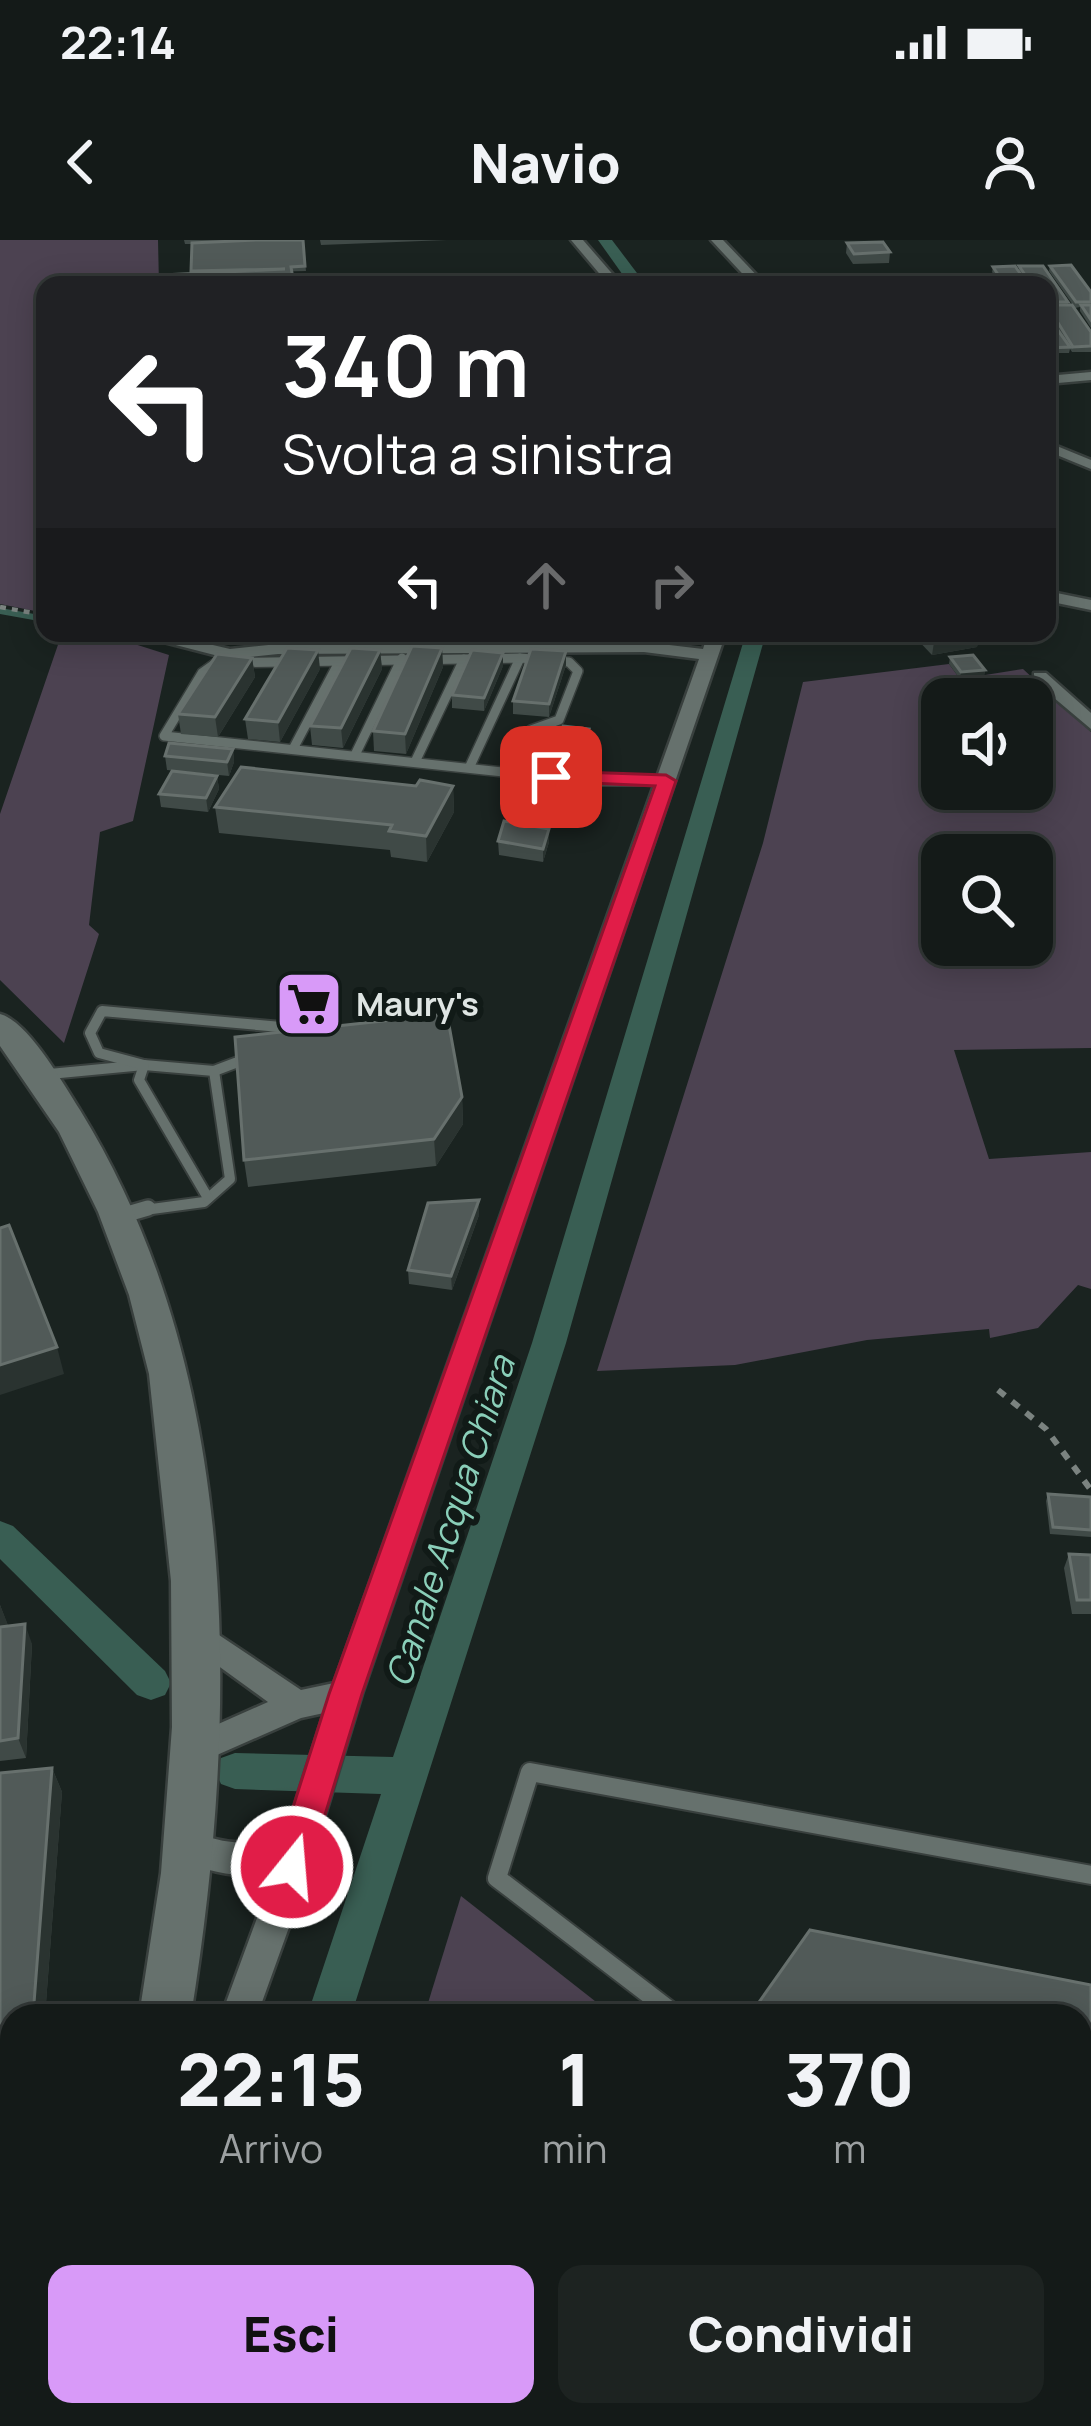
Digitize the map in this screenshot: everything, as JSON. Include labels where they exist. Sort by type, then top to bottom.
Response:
[{"type":"main road","points":[[0,1024],[39,1075],[103,1180],[163,1340],[184,1483],[195,1632],[190,1847],[167,2004]]},
{"type":"street","points":[[577,240],[608,276]]},
{"type":"street","points":[[717,240],[751,276]]},
{"type":"street","points":[[1056,379],[1091,376]]},
{"type":"street","points":[[1056,450],[1091,465]]},
{"type":"street","points":[[1056,598],[1091,605]]},
{"type":"street","points":[[177,642],[230,654],[714,644],[346,1694],[243,2004]]},
{"type":"street","points":[[1040,676],[1091,723]]},
{"type":"street","points":[[195,1632],[296,1705]]},
{"type":"street","points":[[193,1721],[346,1694]]},
{"type":"street","points":[[190,1847],[221,1861],[263,1860],[300,1840]]},
{"type":"lane","points":[[516,772],[531,730],[559,720],[578,671],[569,662],[402,658],[216,663],[202,673],[164,736],[587,781],[666,781]]},
{"type":"lane","points":[[355,755],[402,658]]},
{"type":"lane","points":[[470,766],[520,658]]},
{"type":"lane","points":[[415,762],[464,659]]},
{"type":"lane","points":[[293,749],[339,662]]},
{"type":"lane","points":[[266,684],[278,664]]},
{"type":"lane","points":[[233,745],[244,724]]},
{"type":"lane","points":[[260,1056],[236,1059],[214,1071],[144,1065],[99,1053],[90,1033],[102,1011],[350,1033]]},
{"type":"lane","points":[[39,1075],[144,1065]]},
{"type":"lane","points":[[144,1065],[139,1080],[208,1198]]},
{"type":"lane","points":[[117,1217],[208,1198],[230,1179],[214,1071]]},
{"type":"lane","points":[[661,2004],[497,1878],[530,1772],[1091,1875]]},
{"type":"path","points":[[0,607],[36,613]]},
{"type":"path","points":[[998,1390],[1046,1429],[1091,1490]]},
{"type":"shaded area","points":[[0,240],[158,240],[159,276],[36,276],[36,611],[0,604]]},
{"type":"shaded area","points":[[59,642],[128,642],[169,655],[133,821],[100,832],[89,925],[99,934],[64,1043],[0,980],[0,814]]},
{"type":"shaded area","points":[[949,664],[959,678],[921,678],[921,810],[1053,810],[1053,697],[1091,732],[1091,1048],[954,1050],[989,1159],[1091,1152],[1091,1289],[1078,1285],[1038,1328],[990,1338],[989,1329],[867,1340],[735,1365],[597,1371],[763,843],[803,682]]},
{"type":"shaded area","points":[[1023,669],[1033,678],[966,678]]},
{"type":"shaded area","points":[[461,1896],[599,2004],[428,2004]]},
{"type":"building","points":[[303,240],[305,266],[291,267],[292,276],[163,276],[285,269],[191,271],[192,243]]},
{"type":"building","points":[[883,242],[890,252],[854,254],[847,243]]},
{"type":"building","points":[[1071,265],[1091,292],[1091,302],[1076,302],[1050,266]]},
{"type":"building","points":[[1015,266],[1022,276],[999,276],[993,267]]},
{"type":"building","points":[[1019,266],[1043,266],[1050,276],[1026,276]]},
{"type":"building","points":[[1056,285],[1068,302],[1056,302]]},
{"type":"building","points":[[1056,305],[1072,305],[1091,332],[1091,346],[1073,347],[1056,320]]},
{"type":"building","points":[[1056,328],[1070,347],[1056,348]]},
{"type":"building","points":[[412,646],[442,648],[405,734],[373,731]]},
{"type":"building","points":[[287,648],[318,650],[278,722],[245,719]]},
{"type":"building","points":[[351,648],[380,650],[341,728],[310,726]]},
{"type":"building","points":[[531,649],[566,651],[549,704],[513,701]]},
{"type":"building","points":[[472,650],[503,653],[484,698],[452,695]]},
{"type":"building","points":[[217,654],[252,658],[215,717],[178,714]]},
{"type":"building","points":[[973,655],[985,670],[961,672],[950,657]]},
{"type":"building","points":[[563,726],[589,729],[582,749],[554,746]]},
{"type":"building","points":[[169,743],[233,749],[227,762],[165,756]]},
{"type":"building","points":[[241,767],[453,786],[426,836],[389,831],[392,825],[215,807]]},
{"type":"building","points":[[172,771],[217,776],[206,798],[159,794]]},
{"type":"building","points":[[546,772],[579,778],[574,794],[538,789]]},
{"type":"building","points":[[504,821],[549,829],[543,849],[498,841]]},
{"type":"building","points":[[447,1014],[462,1097],[434,1139],[244,1160],[235,1037]]},
{"type":"building","points":[[479,1200],[451,1276],[408,1270],[428,1203]]},
{"type":"building","points":[[9,1225],[57,1347],[0,1365],[0,1228]]},
{"type":"building","points":[[1048,1494],[1091,1497],[1091,1530],[1053,1527]]},
{"type":"building","points":[[1069,1554],[1091,1555],[1091,1600],[1077,1600]]},
{"type":"building","points":[[25,1624],[18,1738],[0,1741],[0,1627]]},
{"type":"building","points":[[52,1768],[34,2004],[0,2004],[0,1773]]},
{"type":"building","points":[[810,1930],[1091,1985],[1091,2004],[758,2004]]},
{"type":"waterway","name":"Canale Acqua Chiara","points":[[605,240],[631,276]]},
{"type":"waterway","points":[[0,611],[36,617]]},
{"type":"waterway","name":"Canale Acqua Chiara","points":[[333,2004],[549,1343],[753,642]]},
{"type":"waterway","points":[[0,1536],[151,1683]]},
{"type":"waterway","points":[[235,1771],[407,1776]]},
{"type":"place","name":"Maury's","points":[[309,1004]]},
{"type":"route","points":[[292,1867],[346,1694],[666,781],[551,777]]}]
